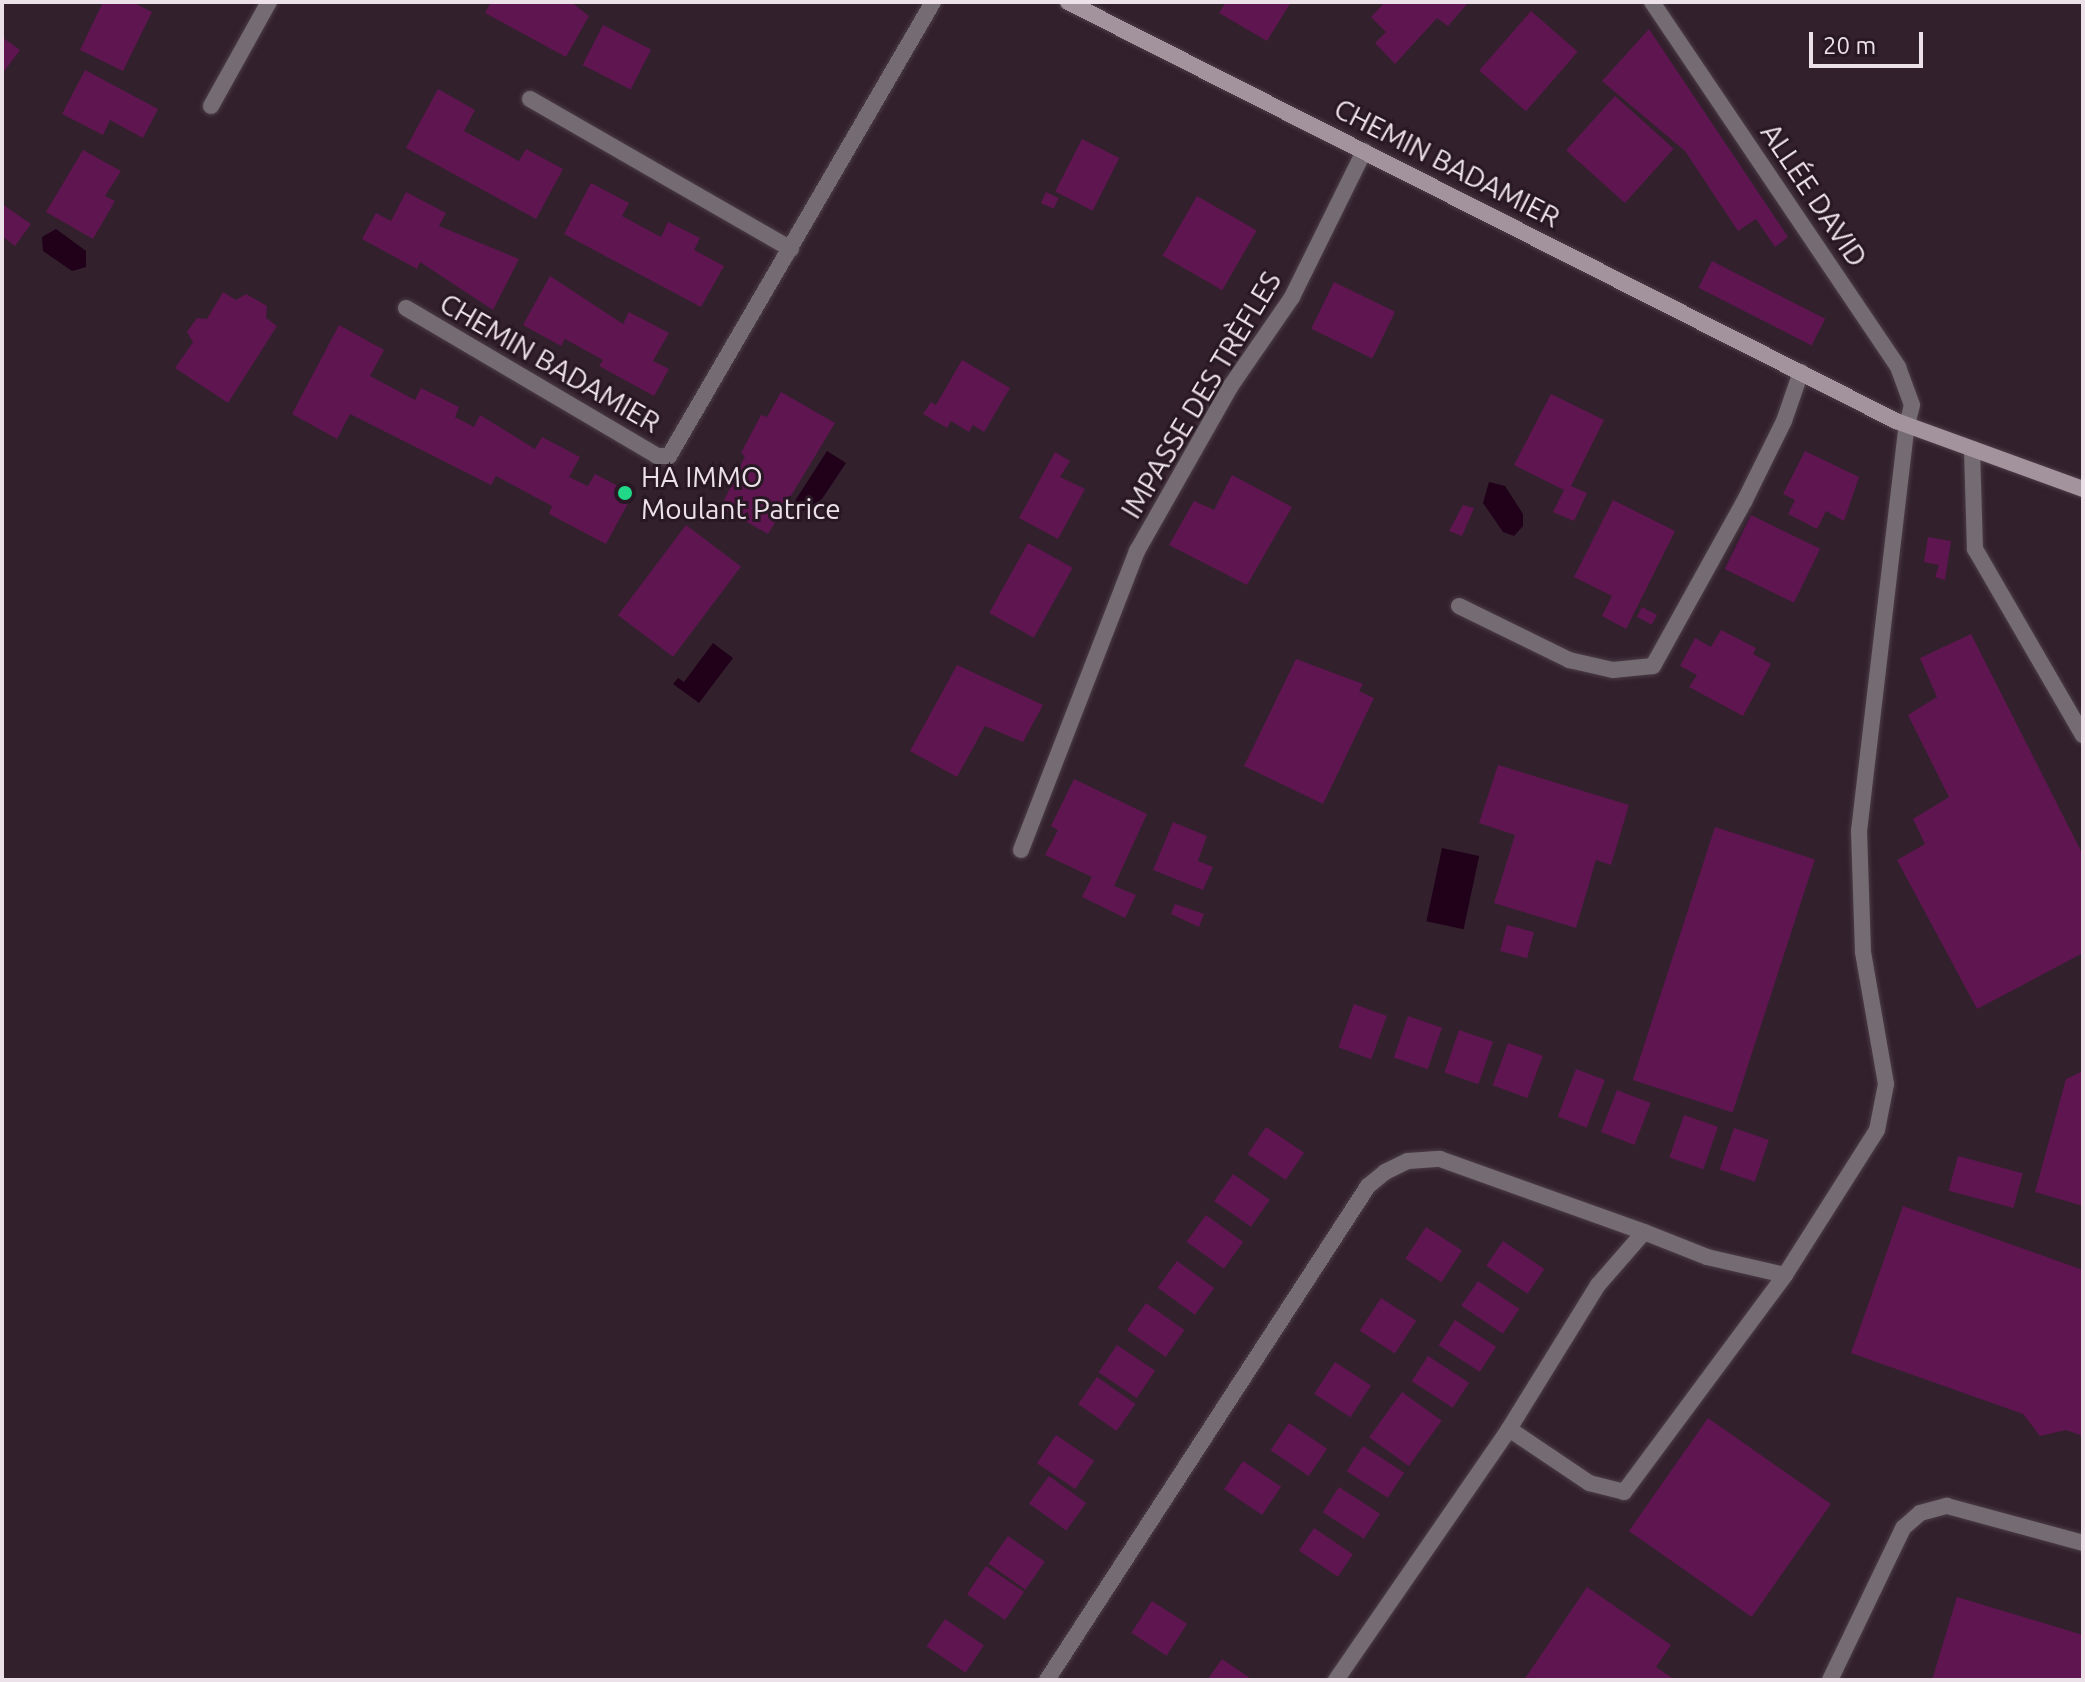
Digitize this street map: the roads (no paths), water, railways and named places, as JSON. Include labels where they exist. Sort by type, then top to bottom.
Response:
[{"type":"street","points":[[211,106],[269,2]]},
{"type":"street","name":"CHEMIN BADAMIER","points":[[406,308],[657,456],[669,456],[933,2]]},
{"type":"street","name":"CHEMIN BADAMIER","points":[[1068,2],[1907,425],[2083,489]]},
{"type":"street","name":"ALLÉE DAVID","points":[[1509,1429],[1589,1483],[1624,1492],[1785,1275],[1877,1130],[1886,1084],[1863,952],[1859,831],[1907,425],[1912,405],[1898,367],[1652,2]]},
{"type":"street","points":[[530,99],[791,249]]},
{"type":"street","name":"IMPASSE DES TRÈFLES","points":[[1021,850],[1137,551],[1230,387],[1292,297],[1364,151]]},
{"type":"street","points":[[1459,606],[1569,660],[1613,670],[1653,666],[1744,502],[1784,421],[1801,372]]},
{"type":"street","points":[[1972,449],[1975,549],[2083,735]]},
{"type":"street","points":[[1047,1680],[1368,1186],[1385,1172],[1408,1161],[1440,1159],[1707,1257],[1785,1275]]},
{"type":"street","points":[[1336,1680],[1509,1429],[1598,1285],[1644,1232]]},
{"type":"street","points":[[1830,1680],[1903,1528],[1920,1513],[1947,1506],[2083,1543]]},
{"type":"place","name":"HA IMMO Moulant Patrice","points":[[625,493]]}]
